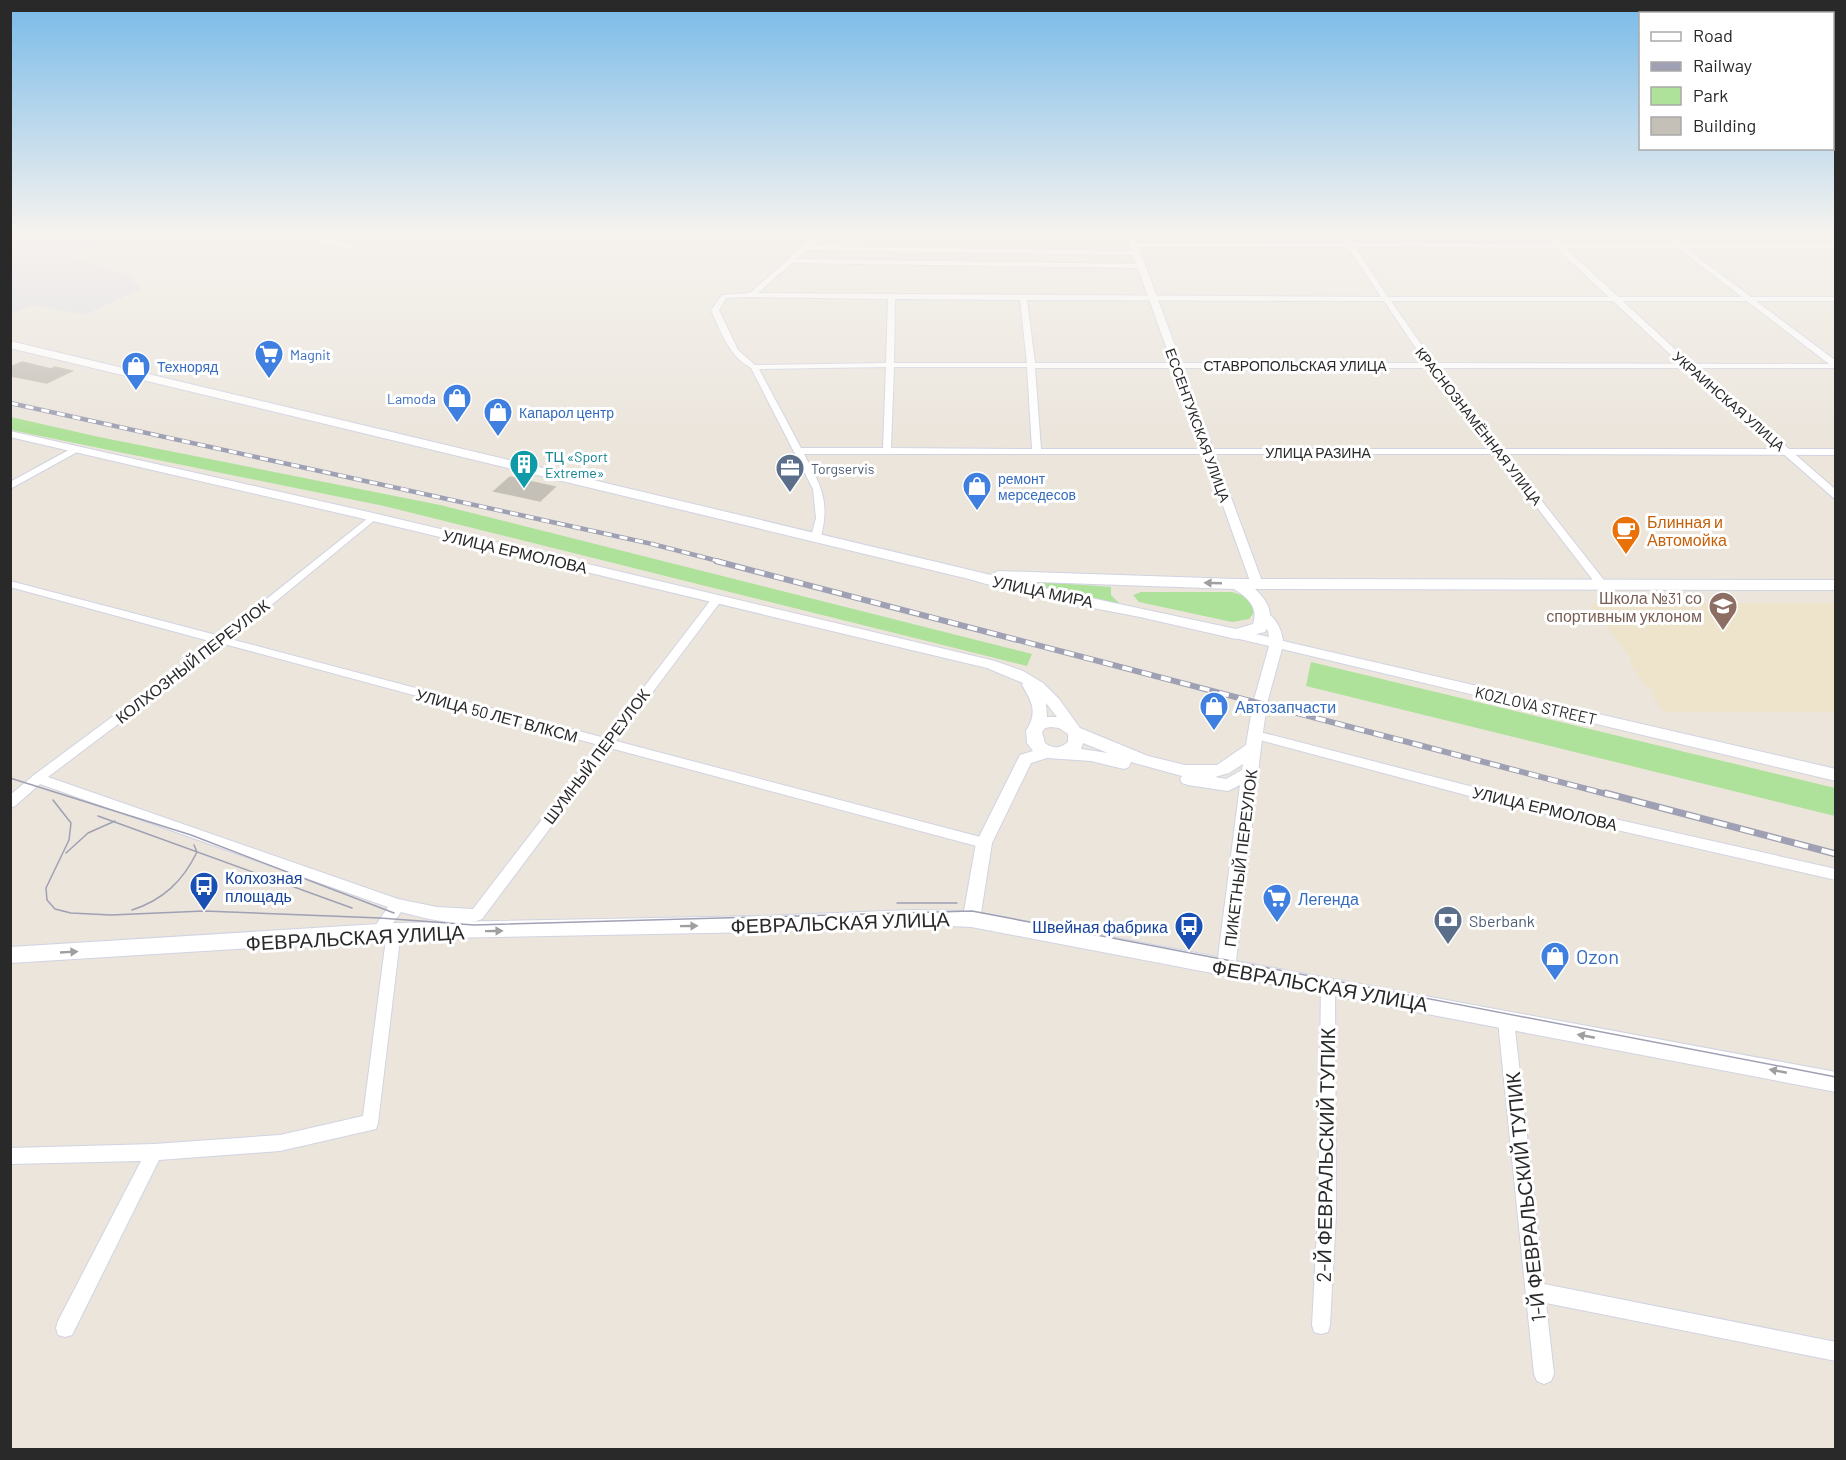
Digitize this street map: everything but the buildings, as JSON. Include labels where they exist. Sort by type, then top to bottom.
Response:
[{"type":"main road","points":[[10,344],[973,575]]},
{"type":"main road","name":"УЛИЦА МИРА","points":[[973,575],[1022,589],[1236,634],[1258,628],[1264,613],[1264,599],[1273,591],[1313,584]]},
{"type":"main road","name":"УЛИЦА МИРА","points":[[973,575],[1237,584],[1836,585]]},
{"type":"main road","points":[[1140,612],[1127,604],[1122,593],[1144,581]]},
{"type":"main road","points":[[1237,584],[1251,593],[1264,613]]},
{"type":"street","points":[[721,300],[715,310],[736,354],[742,362],[754,367],[818,489],[821,518],[816,537]]},
{"type":"street","points":[[887,451],[892,300]]},
{"type":"street","points":[[1023,300],[1031,365],[1037,452]]},
{"type":"street","name":"ЕССЕНТУКСКАЯ УЛИЦА","points":[[1152,300],[1257,584]]},
{"type":"street","name":"КРАСНОЗНАМЁННАЯ УЛИЦА","points":[[1386,300],[1431,365],[1603,586]]},
{"type":"street","name":"УКРАИНСКАЯ УЛИЦА","points":[[1616,300],[1836,497]]},
{"type":"street","points":[[1749,300],[1836,366]]},
{"type":"street","name":"СТАВРОПОЛЬСКАЯ УЛИЦА","points":[[754,367],[889,365],[1836,366]]},
{"type":"street","name":"УЛИЦА ЕРМОЛОВА","points":[[10,434],[373,516],[978,661],[1028,677],[1044,691],[1073,730]]},
{"type":"street","points":[[10,486],[76,449]]},
{"type":"street","name":"УЛИЦА РАЗИНА","points":[[800,451],[1836,452]]},
{"type":"street","name":"КОЛХОЗНЫЙ ПЕРЕУЛОК","points":[[10,803],[38,778],[221,641],[373,516]]},
{"type":"street","name":"УЛИЦА 50 ЛЕТ ВЛКСМ","points":[[10,584],[984,843]]},
{"type":"street","name":"ШУМНЫЙ ПЕРЕУЛОК","points":[[477,915],[717,599]]},
{"type":"street","points":[[1264,613],[1275,631],[1277,643]]},
{"type":"street","name":"KOZLOVA STREET","points":[[1236,634],[1836,775]]},
{"type":"street","name":"ПИКЕТНЫЙ ПЕРЕУЛОК","points":[[1226,968],[1254,741],[1260,703],[1277,643]]},
{"type":"street","points":[[971,919],[984,843],[1033,739],[1034,731],[1040,724],[1039,700],[1018,674]]},
{"type":"street","name":"УЛИЦА ЕРМОЛОВА","points":[[1040,724],[1056,722],[1127,755],[1178,769],[1204,772],[1219,771],[1235,763],[1254,741],[1750,853],[1836,875]]},
{"type":"street","points":[[1065,753],[1076,744],[1073,730]]},
{"type":"street","points":[[1033,739],[1038,747],[1047,752]]},
{"type":"street","points":[[1024,759],[1047,752],[1091,755],[1188,779],[1228,785],[1250,773]]},
{"type":"street","name":"ФЕВРАЛЬСКАЯ УЛИЦА","points":[[38,778],[398,905],[461,916],[477,915]]},
{"type":"street","points":[[10,1156],[154,1152],[280,1143],[370,1124],[386,932],[398,905]]},
{"type":"street","name":"ФЕВРАЛЬСКАЯ УЛИЦА","points":[[10,955],[386,932],[759,924],[911,917],[971,919],[1836,1082]]},
{"type":"street","name":"2-Й ФЕВРАЛЬСКИЙ ТУПИК","points":[[1322,1325],[1327,1214],[1328,986]]},
{"type":"street","name":"1-Й ФЕВРАЛЬСКИЙ ТУПИК","points":[[1506,1021],[1544,1374]]},
{"type":"street","points":[[65,1328],[154,1152]]},
{"type":"street","points":[[1535,1293],[1836,1352]]},
{"type":"shaded area","points":[[11,300],[117,300],[84,315],[33,305],[11,314]]},
{"type":"shaded area","name":"Школа №31 со спортивным уклоном","points":[[1589,603],[1835,603],[1835,712],[1664,712],[1651,694],[1653,691],[1645,685],[1630,664],[1631,659]]},
{"type":"green space","points":[[11,417],[99,437],[440,505],[1032,654],[1027,666],[384,506],[11,430]]},
{"type":"green space","points":[[1003,579],[1111,587],[1111,595],[1121,605]]},
{"type":"green space","points":[[1141,592],[1232,592],[1245,596],[1256,610],[1249,619],[1232,622],[1139,602],[1133,595]]},
{"type":"green space","points":[[1311,662],[1835,788],[1835,816],[1306,686]]},
{"type":"tram line","points":[[10,778],[191,835],[394,913]]},
{"type":"tram line","points":[[53,800],[71,823],[69,840],[46,888],[47,900],[55,909],[71,913],[111,915],[204,911],[380,918],[474,925],[972,911],[1836,1077]]},
{"type":"tram line","points":[[98,816],[114,822]]},
{"type":"tram line","points":[[66,853],[88,833],[114,822]]},
{"type":"tram line","points":[[114,822],[197,852]]},
{"type":"tram line","points":[[194,845],[197,852]]},
{"type":"tram line","points":[[132,910],[153,901],[171,888],[185,872],[197,852]]},
{"type":"tram line","points":[[197,852],[352,908]]},
{"type":"tram line","points":[[897,903],[957,903]]},
{"type":"railway","points":[[10,403],[652,544],[722,562]]},
{"type":"railway","points":[[716,561],[1610,795]]},
{"type":"railway","points":[[1605,793],[1836,854]]},
{"type":"place","name":"Magnit","points":[[269,380]]},
{"type":"place","name":"Техноряд","points":[[136,392]]},
{"type":"place","name":"Lamoda","points":[[457,424]]},
{"type":"place","name":"Капарол центр","points":[[498,438]]},
{"type":"place","name":"ТЦ «Sport Extreme»","points":[[524,490]]},
{"type":"place","name":"Torgservis","points":[[790,494]]},
{"type":"place","name":"ремонт мерседесов","points":[[977,512]]},
{"type":"place","name":"Блинная и Автомойка","points":[[1626,556]]},
{"type":"place","name":"Школа №31 со спортивным уклоном","points":[[1723,632]]},
{"type":"place","name":"Автозапчасти","points":[[1214,732]]},
{"type":"place","name":"Колхозная площадь","points":[[204,912]]},
{"type":"place","name":"Легенда","points":[[1277,924]]},
{"type":"place","name":"Sberbank","points":[[1448,946]]},
{"type":"place","name":"Швейная фабрика","points":[[1189,952]]},
{"type":"place","name":"Ozon","points":[[1555,982]]}]
